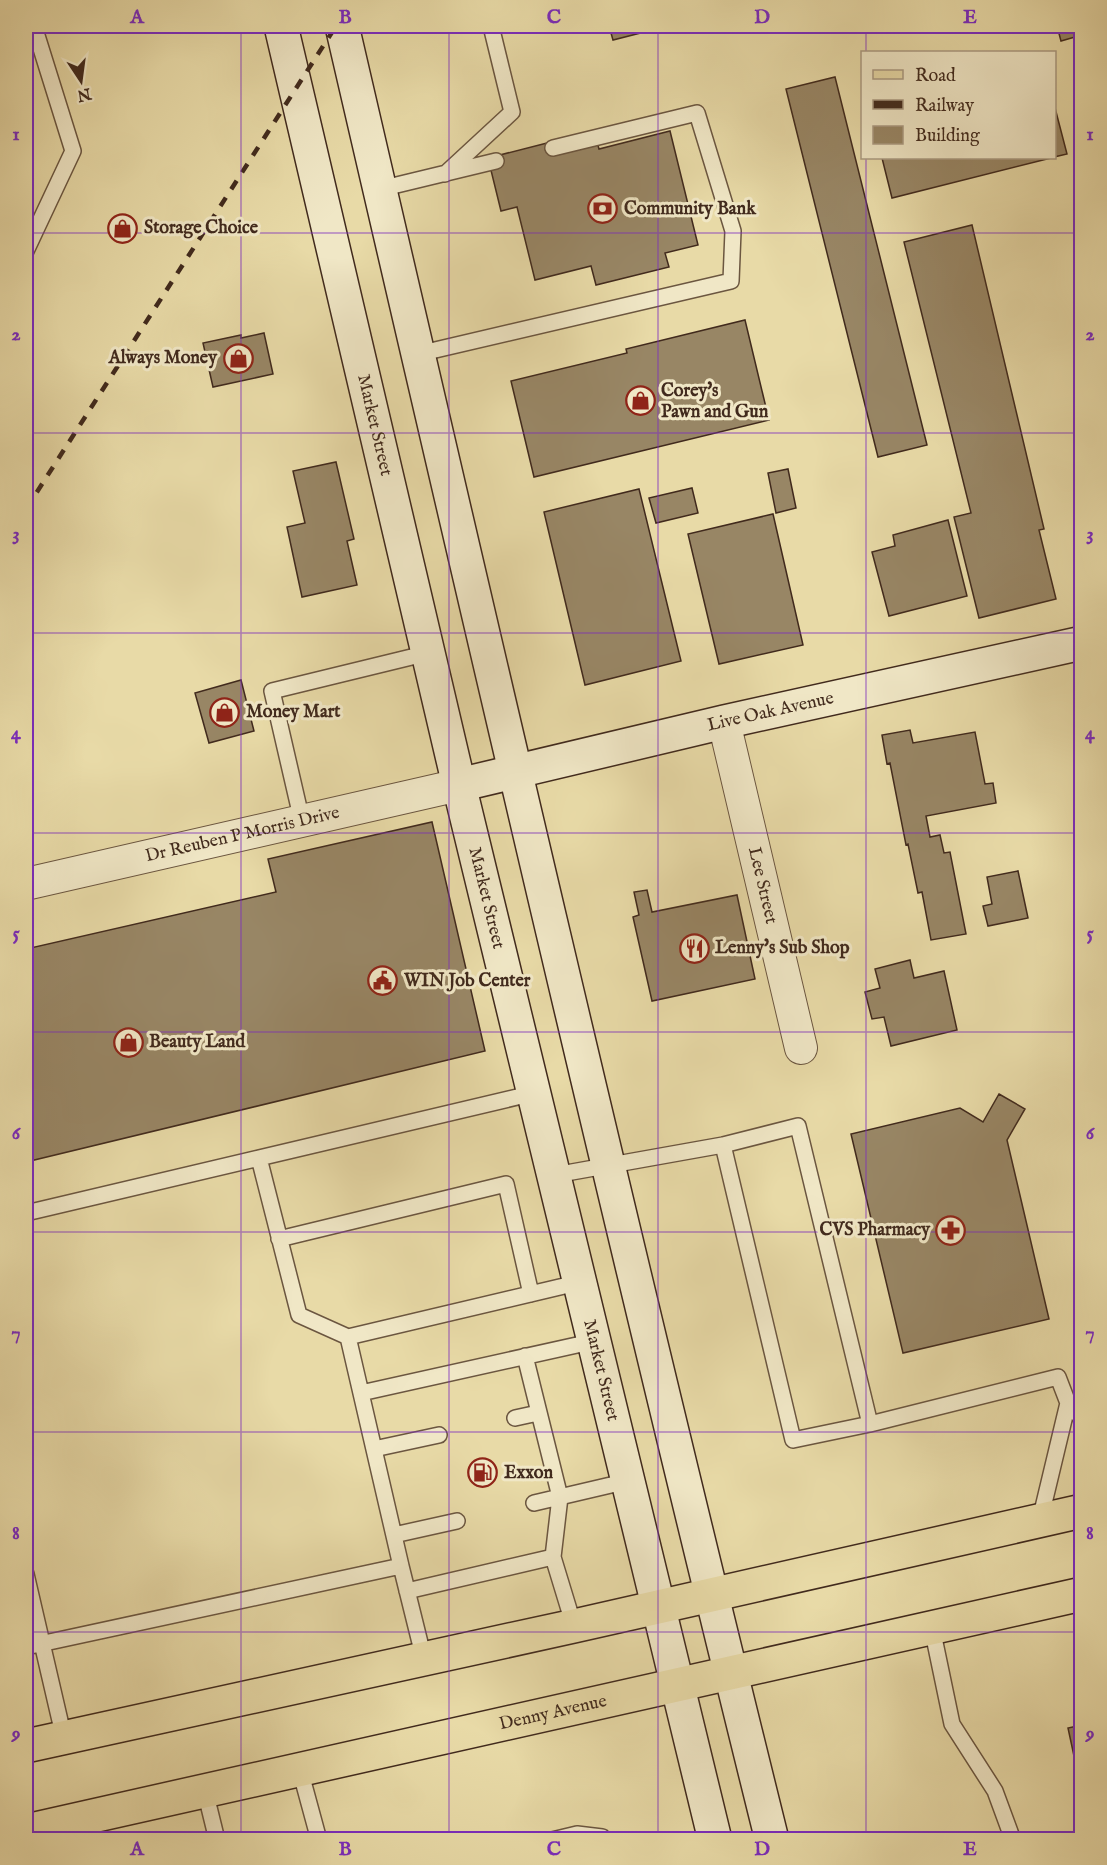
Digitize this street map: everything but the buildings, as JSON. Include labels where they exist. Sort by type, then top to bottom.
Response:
[{"type":"main road","name":"Market Street","points":[[281,26],[459,785],[715,1839]]},
{"type":"main road","points":[[342,26],[515,772],[730,1674],[772,1839]]},
{"type":"main road","name":"Live Oak Avenue","points":[[459,785],[724,722],[1082,643]]},
{"type":"main road","points":[[26,1746],[574,1626],[1082,1511]]},
{"type":"main road","name":"Denny Avenue","points":[[26,1831],[1082,1594]]},
{"type":"street","name":"Lee Street","points":[[724,722],[801,1048]]},
{"type":"street","name":"Dr Reuben P Morris Drive","points":[[26,884],[459,785]]},
{"type":"lane","points":[[26,251],[73,151],[34,26]]},
{"type":"lane","points":[[445,174],[512,112],[491,26]]},
{"type":"lane","points":[[418,354],[731,281],[733,231],[697,113],[553,148]]},
{"type":"lane","points":[[380,189],[496,161]]},
{"type":"lane","points":[[302,821],[272,692],[428,653]]},
{"type":"lane","points":[[26,1213],[534,1093]]},
{"type":"lane","points":[[555,1175],[723,1145],[798,1126],[870,1424]]},
{"type":"lane","points":[[723,1145],[793,1440],[870,1424],[1058,1377],[1068,1403],[1082,1419]]},
{"type":"lane","points":[[259,1158],[299,1315],[348,1337],[581,1282]]},
{"type":"lane","points":[[279,1239],[506,1184],[531,1294]]},
{"type":"lane","points":[[348,1337],[424,1659]]},
{"type":"lane","points":[[361,1393],[595,1341]]},
{"type":"lane","points":[[525,1356],[560,1497],[553,1557],[574,1626]]},
{"type":"lane","points":[[1040,1520],[1068,1403]]},
{"type":"lane","points":[[515,1418],[538,1413]]},
{"type":"lane","points":[[374,1449],[439,1435]]},
{"type":"lane","points":[[534,1503],[628,1481]]},
{"type":"lane","points":[[394,1535],[457,1521]]},
{"type":"lane","points":[[407,1591],[553,1557]]},
{"type":"lane","points":[[26,1647],[401,1566]]},
{"type":"lane","points":[[26,1574],[64,1738]]},
{"type":"lane","points":[[932,1628],[951,1724],[994,1791],[1011,1834]]},
{"type":"lane","points":[[300,1770],[319,1839]]},
{"type":"lane","points":[[205,1791],[217,1839]]},
{"type":"lane","points":[[552,1839],[577,1834],[603,1839]]},
{"type":"railway","points":[[26,509],[336,26]]},
{"type":"place","name":"Community Bank","points":[[603,209]]},
{"type":"place","name":"Storage Choice","points":[[123,228]]},
{"type":"place","name":"Always Money","points":[[238,358]]},
{"type":"place","name":"Corey's Pawn and Gun","points":[[640,401]]},
{"type":"place","name":"Money Mart","points":[[225,712]]},
{"type":"place","name":"Lenny's Sub Shop","points":[[694,948]]},
{"type":"place","name":"WIN Job Center","points":[[383,981]]},
{"type":"place","name":"Beauty Land","points":[[128,1042]]},
{"type":"place","name":"CVS Pharmacy","points":[[951,1230]]},
{"type":"place","name":"Exxon","points":[[483,1473]]}]
